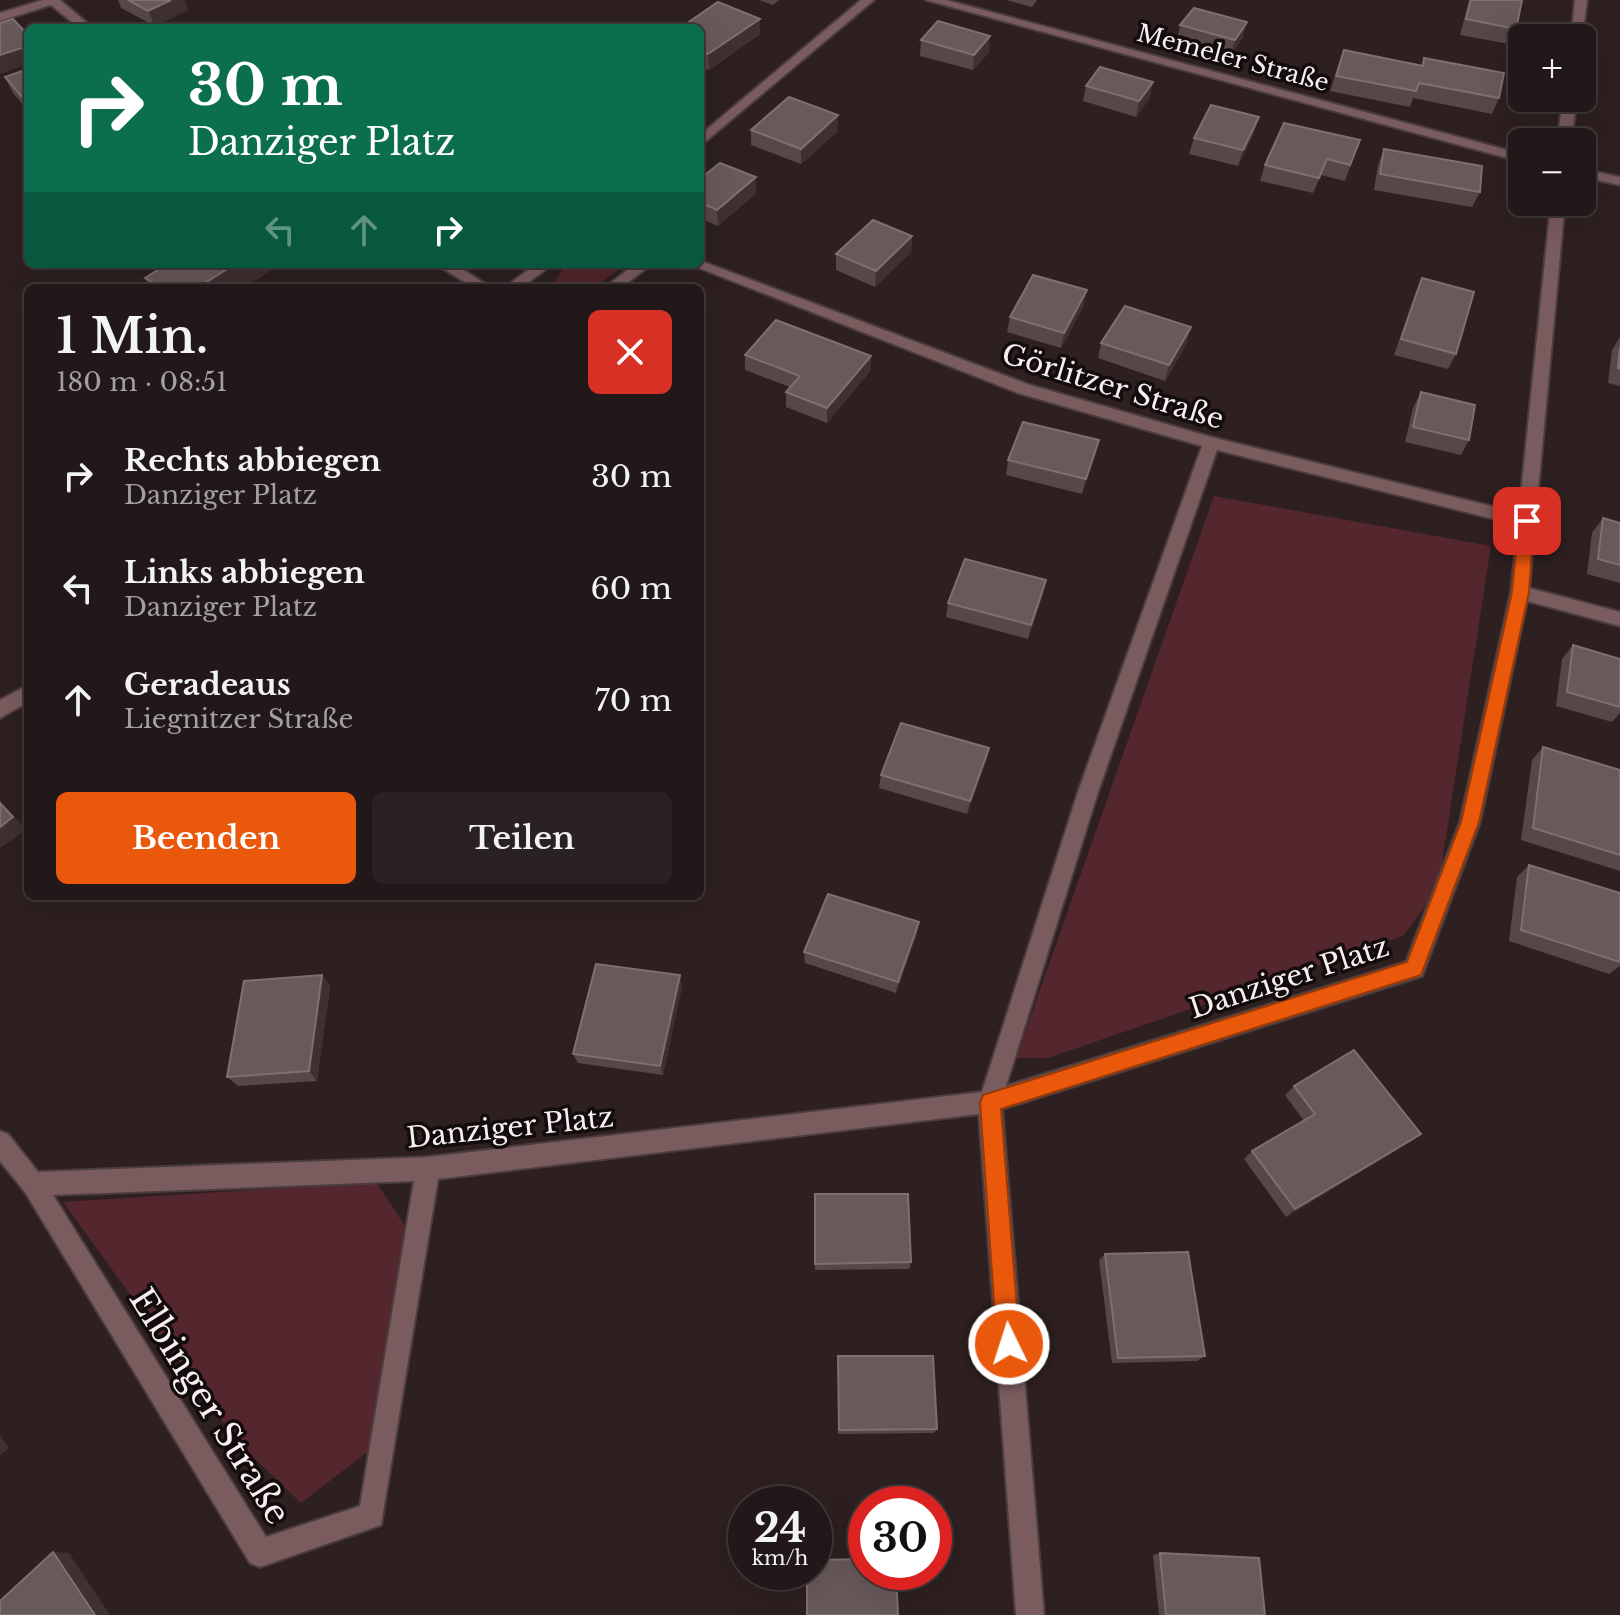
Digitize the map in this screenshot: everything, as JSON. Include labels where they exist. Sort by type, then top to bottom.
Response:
[{"type":"street","points":[[0,17],[53,0],[82,24]]},
{"type":"street","points":[[704,139],[868,0]]},
{"type":"street","name":"Memeler Straße","points":[[932,0],[1508,154]]},
{"type":"street","points":[[1578,24],[1581,0]]},
{"type":"street","points":[[1596,176],[1620,181]]},
{"type":"street","points":[[1557,216],[1520,592],[1620,619]]},
{"type":"street","name":"Görlitzer Straße","points":[[704,267],[1024,389],[1211,443],[1527,521]]},
{"type":"street","points":[[450,268],[478,284]]},
{"type":"street","points":[[517,284],[540,268]]},
{"type":"street","points":[[617,284],[639,268]]},
{"type":"street","points":[[1030,1615],[990,1102],[1088,792],[1211,443]]},
{"type":"street","name":"Danziger Platz","points":[[33,1184],[428,1169],[990,1102],[1414,969],[1470,822],[1520,592]]},
{"type":"street","points":[[0,710],[24,695]]},
{"type":"street","name":"Elbinger Straße","points":[[0,1142],[33,1184],[260,1553],[372,1516],[428,1169]]},
{"type":"shaded area","points":[[564,268],[621,268],[599,284],[554,284]]},
{"type":"shaded area","points":[[1214,496],[1491,546],[1438,888],[1403,936],[1048,1058],[1016,1058]]},
{"type":"shaded area","points":[[376,1182],[409,1232],[370,1450],[301,1503],[238,1443],[63,1202]]},
{"type":"building","points":[[128,0],[171,0],[148,11]]},
{"type":"building","points":[[1471,0],[1522,0],[1517,24],[1508,24],[1508,27],[1466,19]]},
{"type":"building","points":[[718,2],[760,19],[708,54],[704,52],[704,24],[686,24]]},
{"type":"building","points":[[1194,8],[1247,22],[1235,40],[1180,25]]},
{"type":"building","points":[[13,19],[24,31],[24,47],[0,55],[0,23]]},
{"type":"building","points":[[938,21],[990,36],[974,55],[921,40]]},
{"type":"building","points":[[1344,50],[1423,66],[1424,58],[1504,73],[1499,98],[1419,83],[1416,91],[1336,76]]},
{"type":"building","points":[[1100,67],[1153,82],[1139,101],[1086,86]]},
{"type":"building","points":[[24,70],[24,99],[5,77]]},
{"type":"building","points":[[789,97],[838,115],[801,149],[751,130]]},
{"type":"building","points":[[1211,105],[1259,117],[1243,150],[1194,138]]},
{"type":"building","points":[[1284,123],[1360,140],[1350,165],[1327,159],[1319,178],[1265,165]]},
{"type":"building","points":[[1384,149],[1482,166],[1480,192],[1380,174]]},
{"type":"building","points":[[720,163],[756,177],[717,210],[704,204],[704,176]]},
{"type":"building","points":[[873,220],[912,236],[876,271],[836,254]]},
{"type":"building","points":[[161,268],[229,268],[203,284],[155,284],[145,278]]},
{"type":"building","points":[[1033,275],[1087,290],[1064,333],[1010,317]]},
{"type":"building","points":[[1422,278],[1474,292],[1456,354],[1401,339]]},
{"type":"building","points":[[1125,306],[1191,327],[1169,365],[1101,343]]},
{"type":"building","points":[[776,320],[871,356],[827,408],[786,392],[800,376],[745,355]]},
{"type":"building","points":[[1421,392],[1475,405],[1469,440],[1413,427]]},
{"type":"building","points":[[1023,422],[1099,440],[1086,479],[1008,460]]},
{"type":"building","points":[[1603,518],[1620,523],[1620,565],[1598,559]]},
{"type":"building","points":[[965,559],[1046,580],[1031,625],[948,603]]},
{"type":"building","points":[[1573,645],[1620,659],[1620,707],[1567,692]]},
{"type":"building","points":[[901,723],[989,748],[970,801],[881,775]]},
{"type":"building","points":[[1543,747],[1620,770],[1620,855],[1533,828]]},
{"type":"building","points":[[0,803],[13,817],[0,827]]},
{"type":"building","points":[[1529,865],[1620,893],[1620,962],[1521,930]]},
{"type":"building","points":[[828,894],[919,922],[898,982],[804,952]]},
{"type":"building","points":[[596,964],[680,975],[660,1066],[573,1054]]},
{"type":"building","points":[[322,975],[309,1071],[227,1077],[244,981]]},
{"type":"building","points":[[1354,1050],[1421,1134],[1295,1209],[1252,1151],[1315,1114],[1294,1086]]},
{"type":"building","points":[[815,1194],[908,1194],[911,1262],[815,1264]]},
{"type":"building","points":[[1188,1252],[1205,1356],[1118,1358],[1105,1254]]},
{"type":"building","points":[[838,1356],[933,1356],[937,1429],[839,1430]]},
{"type":"building","points":[[53,1552],[95,1615],[0,1615],[0,1601]]},
{"type":"building","points":[[1160,1553],[1259,1558],[1265,1615],[1166,1615]]},
{"type":"building","points":[[848,1559],[848,1590],[897,1590],[898,1615],[807,1615],[807,1590],[832,1590],[832,1560]]},
{"type":"route","points":[[1009,1344],[990,1102],[1414,969],[1470,822],[1520,592],[1527,521]]}]
